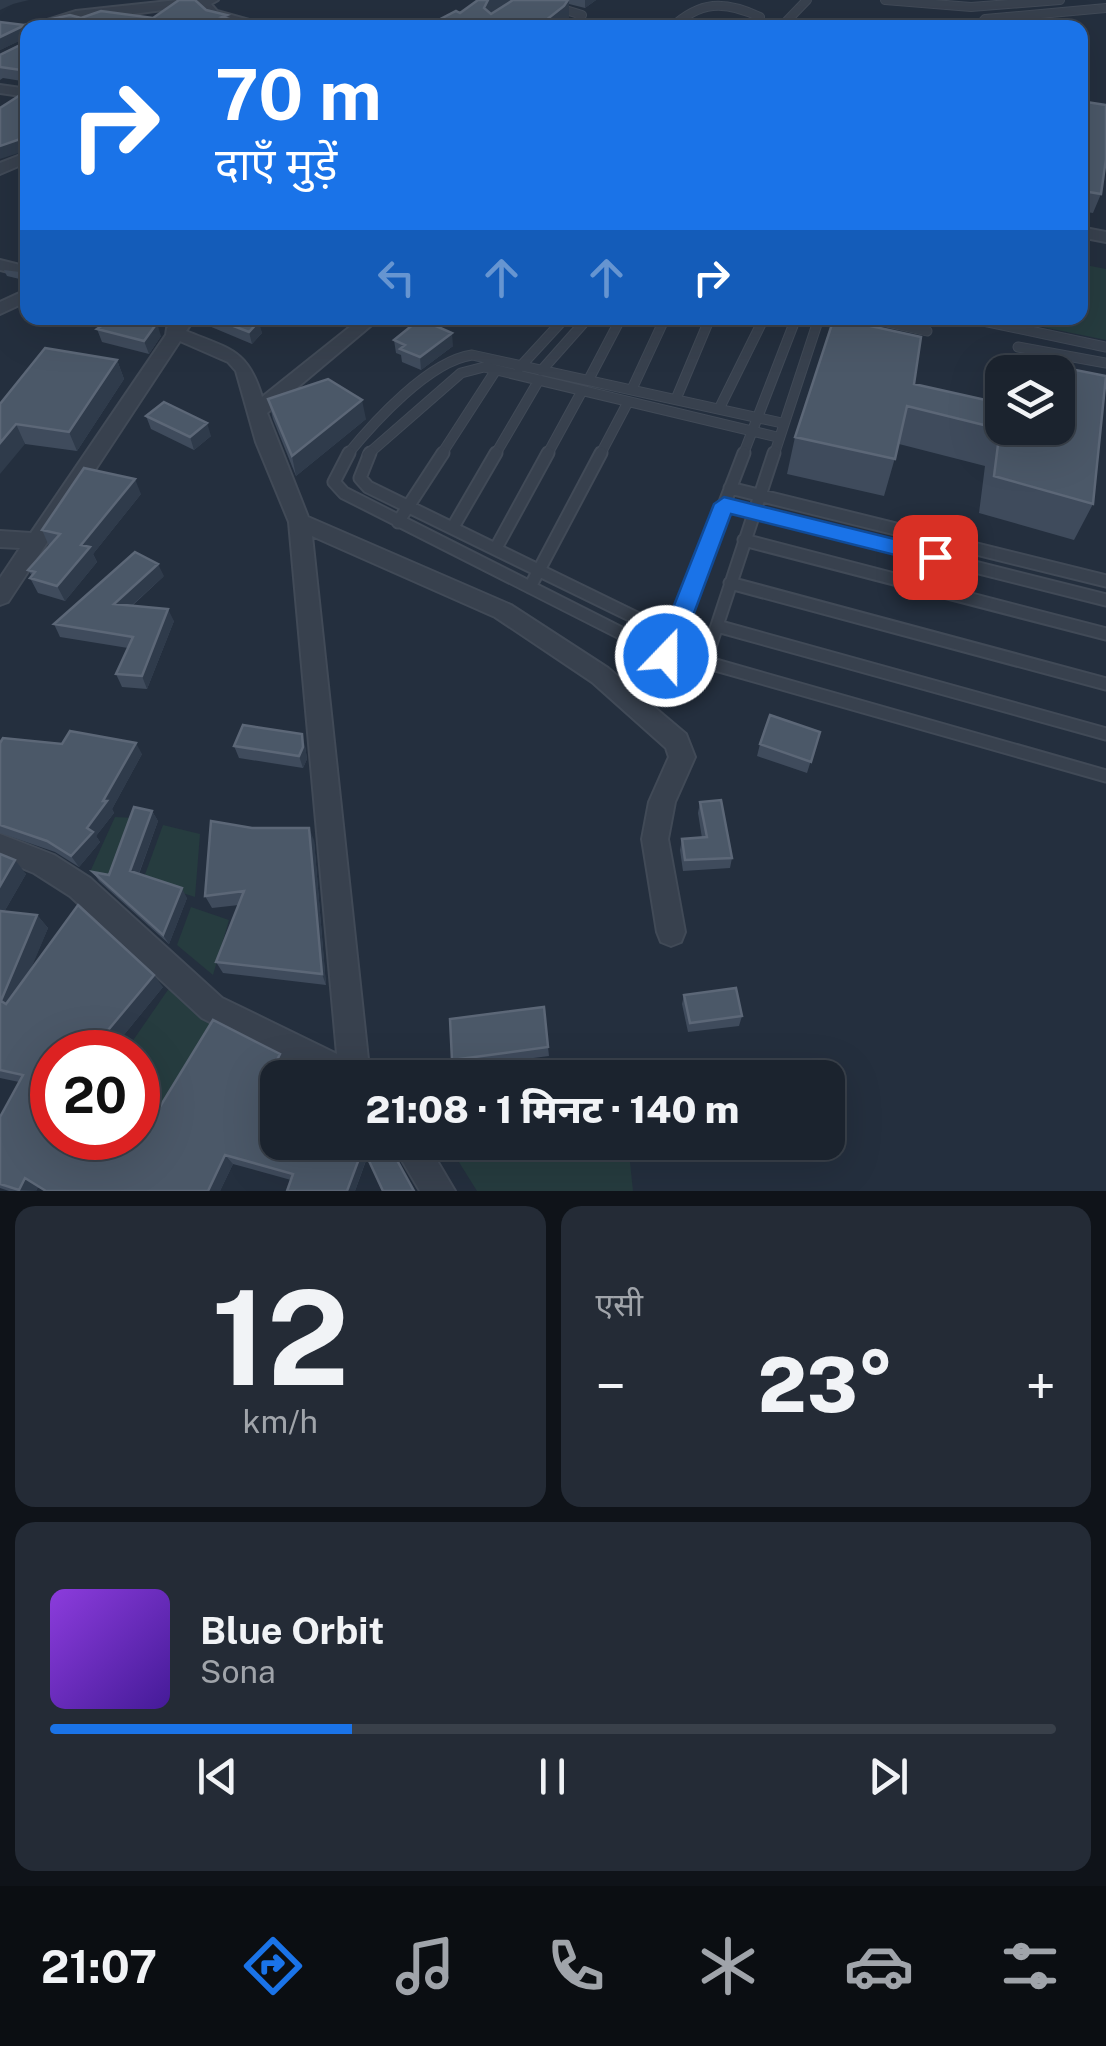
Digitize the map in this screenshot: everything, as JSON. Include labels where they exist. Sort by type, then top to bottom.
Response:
[{"type":"street","points":[[56,20],[208,2],[212,14],[238,20]]},
{"type":"street","points":[[0,596],[180,325],[235,358],[245,370],[266,442],[300,522],[350,1060]]},
{"type":"street","points":[[258,411],[362,325]]},
{"type":"street","points":[[300,522],[503,611],[600,675],[677,742],[682,757],[662,802],[655,839],[671,932]]},
{"type":"street","points":[[0,538],[33,541]]},
{"type":"street","points":[[0,846],[44,864],[80,886],[212,1008],[318,1060]]},
{"type":"street","points":[[419,1160],[439,1191]]},
{"type":"lane","points":[[788,20],[807,0]]},
{"type":"lane","points":[[885,0],[970,7],[1060,0]]},
{"type":"lane","points":[[680,20],[699,4],[709,2],[752,10],[760,17],[757,20]]},
{"type":"lane","points":[[552,6],[582,15],[578,20]]},
{"type":"lane","points":[[984,20],[1106,8]]},
{"type":"lane","points":[[513,374],[559,325]]},
{"type":"lane","points":[[453,526],[539,376],[582,325]]},
{"type":"lane","points":[[590,379],[617,325]]},
{"type":"lane","points":[[632,389],[662,325]]},
{"type":"lane","points":[[676,399],[707,325]]},
{"type":"lane","points":[[719,409],[761,325]]},
{"type":"lane","points":[[666,656],[793,325]]},
{"type":"lane","points":[[777,438],[582,391],[539,376],[523,364],[472,355],[455,358],[352,446],[334,472],[334,482],[344,492],[398,522],[691,667],[707,657],[817,325]]},
{"type":"lane","points":[[903,325],[928,330]]},
{"type":"lane","points":[[1002,325],[1106,347]]},
{"type":"lane","points":[[1018,347],[1106,363]]},
{"type":"lane","points":[[782,424],[590,379],[513,374],[484,367],[460,373],[366,456],[360,478],[368,486],[676,637],[707,657],[1106,776]]},
{"type":"lane","points":[[398,522],[496,370]]},
{"type":"lane","points":[[496,548],[582,391]]},
{"type":"lane","points":[[530,588],[628,402]]},
{"type":"lane","points":[[730,488],[1106,581]]},
{"type":"lane","points":[[724,504],[1106,600]]},
{"type":"lane","points":[[935,557],[939,539]]},
{"type":"lane","points":[[744,540],[1106,634]]},
{"type":"lane","points":[[730,584],[1106,684]]},
{"type":"lane","points":[[716,626],[1106,734]]},
{"type":"green space","points":[[1088,266],[1106,269],[1106,340],[1033,325],[1088,325]]},
{"type":"green space","points":[[115,817],[134,818],[115,878],[90,872]]},
{"type":"green space","points":[[163,825],[200,834],[195,897],[143,880]]},
{"type":"green space","points":[[191,907],[229,920],[213,975],[177,945]]},
{"type":"green space","points":[[172,984],[218,1023],[163,1115],[160,1030],[140,1030]]},
{"type":"green space","points":[[458,1160],[630,1160],[633,1191],[477,1191]]},
{"type":"building","points":[[179,0],[195,0],[206,10],[233,20],[47,20],[70,15],[81,18],[101,11],[153,18]]},
{"type":"building","points":[[478,0],[488,0],[484,8],[491,14],[513,0],[568,0],[546,20],[439,20],[456,11],[460,13]]},
{"type":"building","points":[[0,22],[20,24],[20,27],[0,37]]},
{"type":"building","points":[[20,45],[20,70],[0,67],[0,55]]},
{"type":"building","points":[[20,95],[20,139],[0,146],[0,108]]},
{"type":"building","points":[[1088,102],[1106,105],[1106,159],[1101,194],[1088,192]]},
{"type":"building","points":[[103,325],[156,325],[144,341],[97,329]]},
{"type":"building","points":[[231,325],[255,325],[249,332]]},
{"type":"building","points":[[413,325],[434,325],[452,333],[420,357],[400,349],[405,345],[394,340]]},
{"type":"building","points":[[832,325],[866,325],[921,337],[914,384],[985,400],[985,425],[907,406],[895,459],[795,437]]},
{"type":"building","points":[[45,348],[117,360],[69,432],[16,424],[0,443],[0,404]]},
{"type":"building","points":[[1075,370],[1106,376],[1093,504],[994,476],[998,445],[1075,445]]},
{"type":"building","points":[[328,379],[362,400],[292,456],[268,399]]},
{"type":"building","points":[[164,402],[207,423],[190,437],[146,416]]},
{"type":"building","points":[[84,468],[135,479],[81,545],[90,547],[57,586],[30,578],[35,572],[28,570],[60,534],[42,530]]},
{"type":"building","points":[[135,552],[158,564],[114,604],[168,609],[142,676],[116,674],[133,637],[54,624]]},
{"type":"building","points":[[770,715],[820,732],[811,762],[760,744]]},
{"type":"building","points":[[243,725],[302,734],[299,756],[234,746]]},
{"type":"building","points":[[70,731],[136,743],[103,801],[107,801],[87,828],[93,832],[71,856],[47,841],[0,825],[3,738],[62,744]]},
{"type":"building","points":[[721,800],[732,858],[685,860],[682,839],[707,837],[700,802]]},
{"type":"building","points":[[134,807],[152,811],[130,871],[182,888],[163,935],[93,872],[109,875]]},
{"type":"building","points":[[211,821],[252,828],[309,828],[322,974],[216,962],[244,891],[205,896]]},
{"type":"building","points":[[0,854],[15,860],[0,886]]},
{"type":"building","points":[[78,905],[154,975],[108,1030],[30,1030],[30,1160],[160,1160],[160,1107],[213,1020],[280,1054],[277,1060],[260,1060],[260,1160],[359,1160],[347,1191],[287,1191],[293,1174],[225,1155],[208,1191],[46,1191],[25,1178],[19,1190],[0,1184],[0,1117],[23,1075],[0,1070],[0,1003],[6,1004]]},
{"type":"building","points":[[0,911],[37,915],[0,1003]]},
{"type":"building","points":[[736,988],[742,1016],[690,1023],[684,995]]},
{"type":"building","points":[[544,1007],[548,1047],[452,1060],[450,1019]]},
{"type":"building","points":[[369,1160],[397,1160],[414,1191],[383,1191]]},
{"type":"route","points":[[666,656],[724,504],[935,557]]}]
